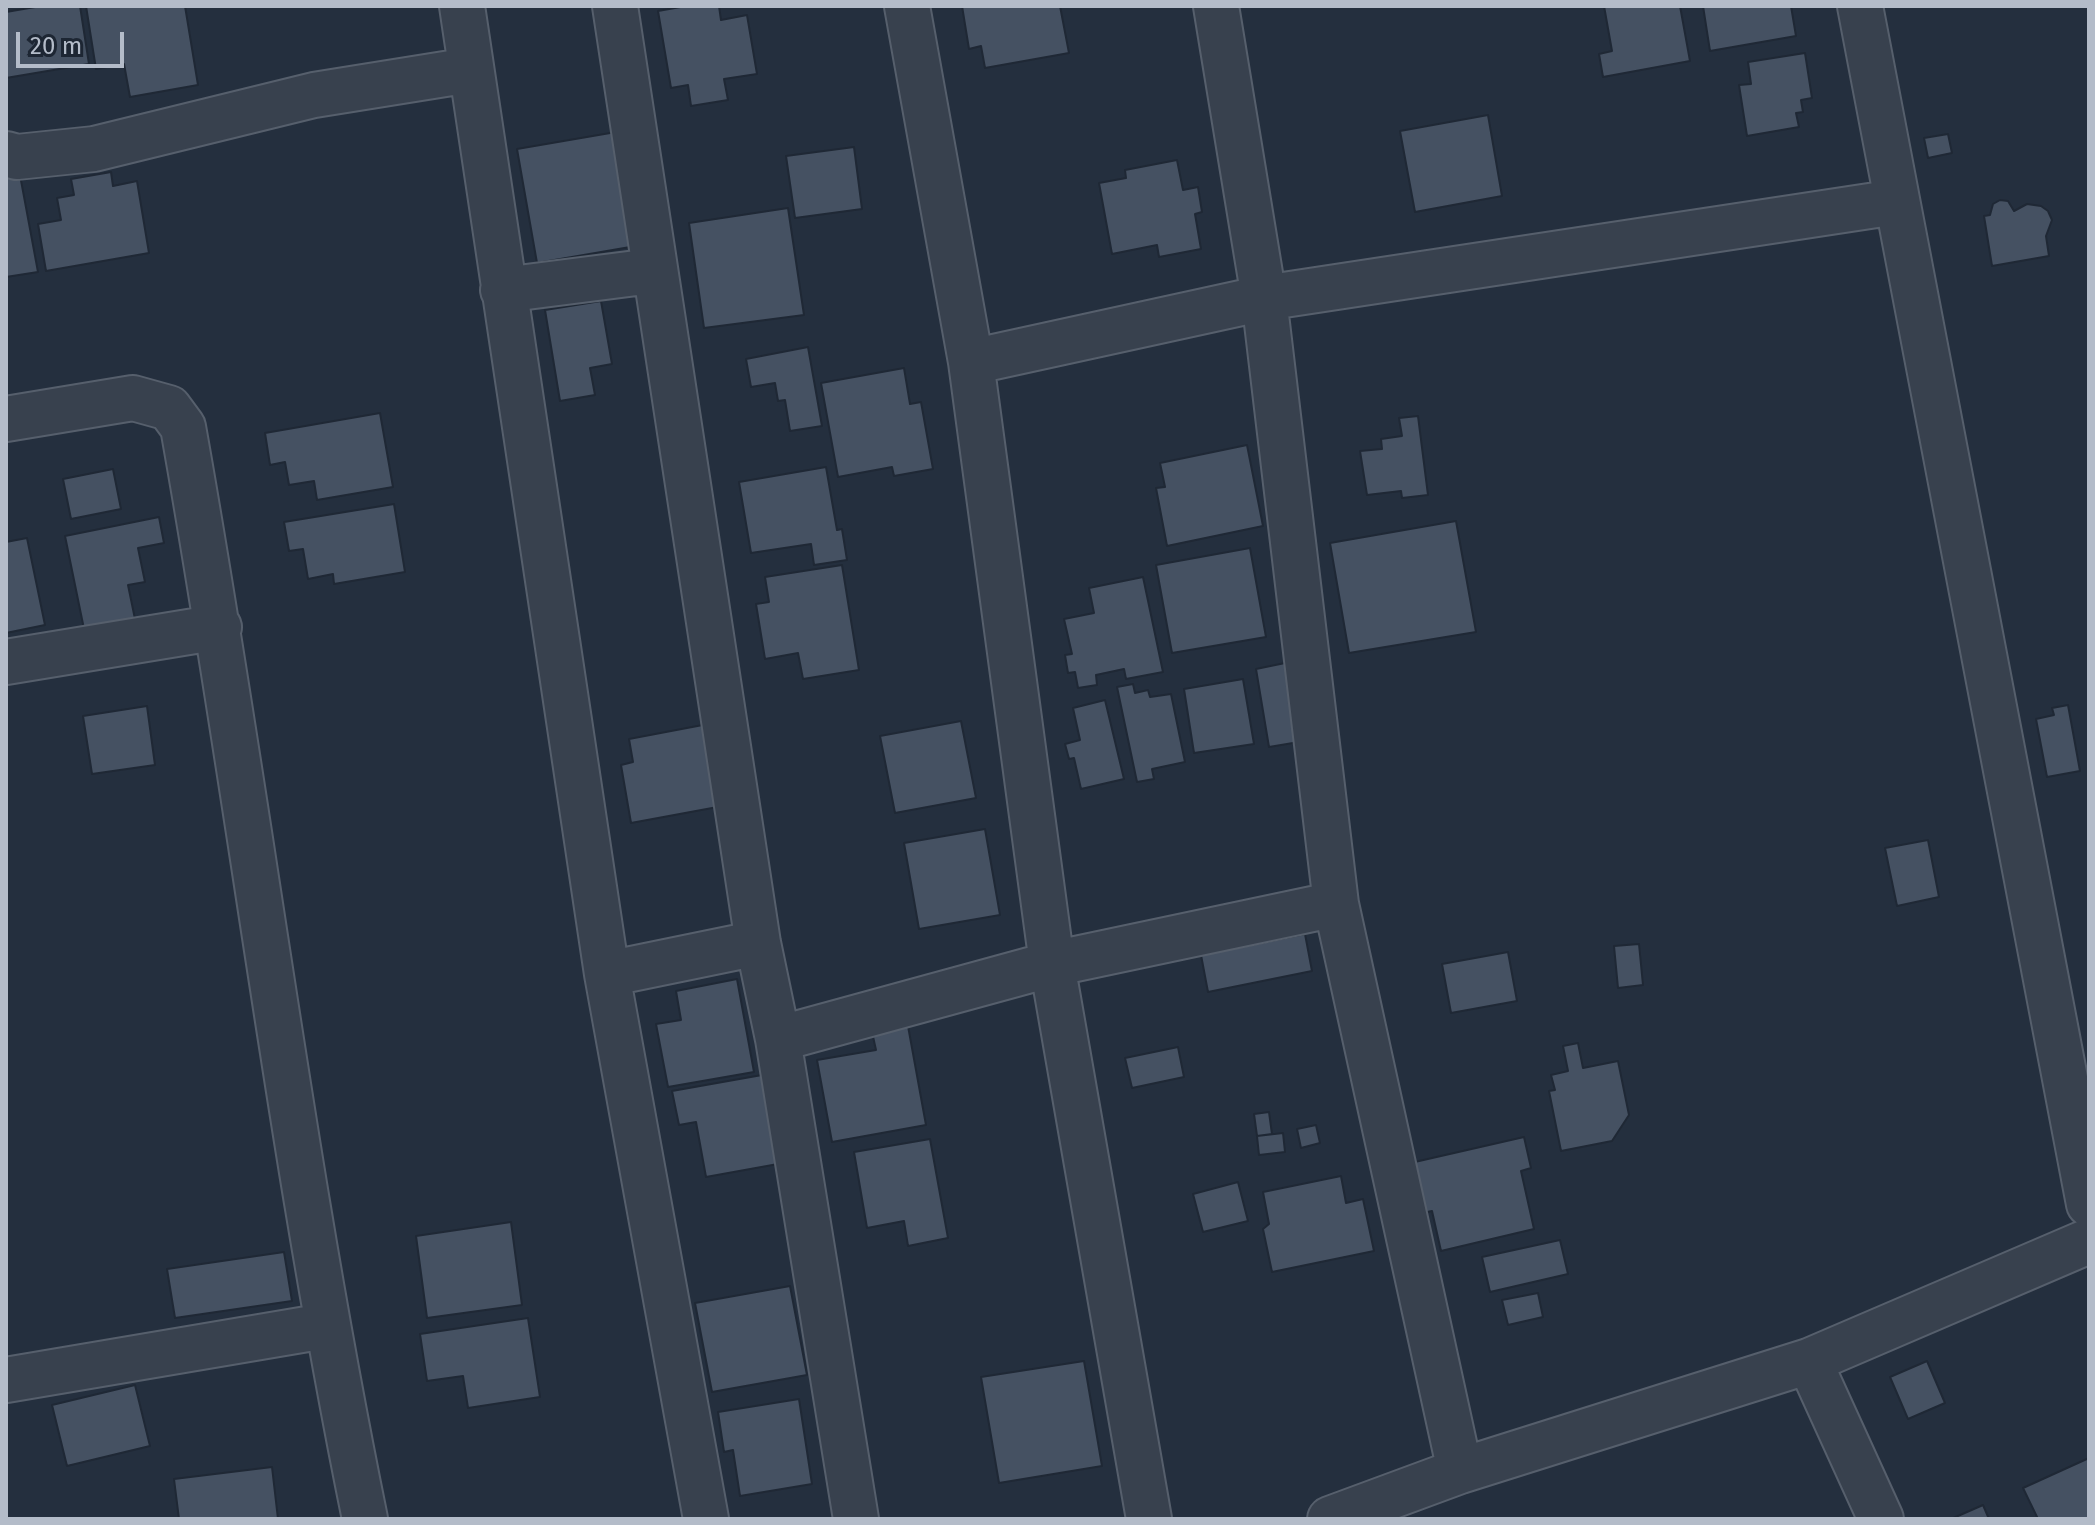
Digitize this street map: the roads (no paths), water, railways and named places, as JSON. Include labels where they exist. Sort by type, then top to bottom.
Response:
[{"type":"street","points":[[462,6],[607,974],[706,1519]]},
{"type":"street","points":[[615,6],[652,271],[737,792],[758,943],[778,1039],[856,1519]]},
{"type":"street","points":[[907,6],[971,362],[1052,964],[1149,1519]]},
{"type":"street","points":[[1216,6],[1264,298],[1336,904],[1460,1471]]},
{"type":"street","points":[[1860,6],[2089,1204]]},
{"type":"street","points":[[6,154],[17,157],[94,149],[314,95],[470,70]]},
{"type":"street","points":[[971,362],[1264,298],[1896,202]]},
{"type":"street","points":[[503,290],[652,271]]},
{"type":"street","points":[[6,419],[133,398],[169,408],[183,427],[219,627],[325,1326],[365,1519]]},
{"type":"street","points":[[6,662],[219,627]]},
{"type":"street","points":[[778,1039],[1052,964],[1336,904]]},
{"type":"street","points":[[607,974],[758,943]]},
{"type":"street","points":[[1330,1519],[1460,1471],[1809,1361],[2089,1241]]},
{"type":"street","points":[[6,1380],[325,1326]]},
{"type":"street","points":[[1809,1361],[1881,1519]]}]
